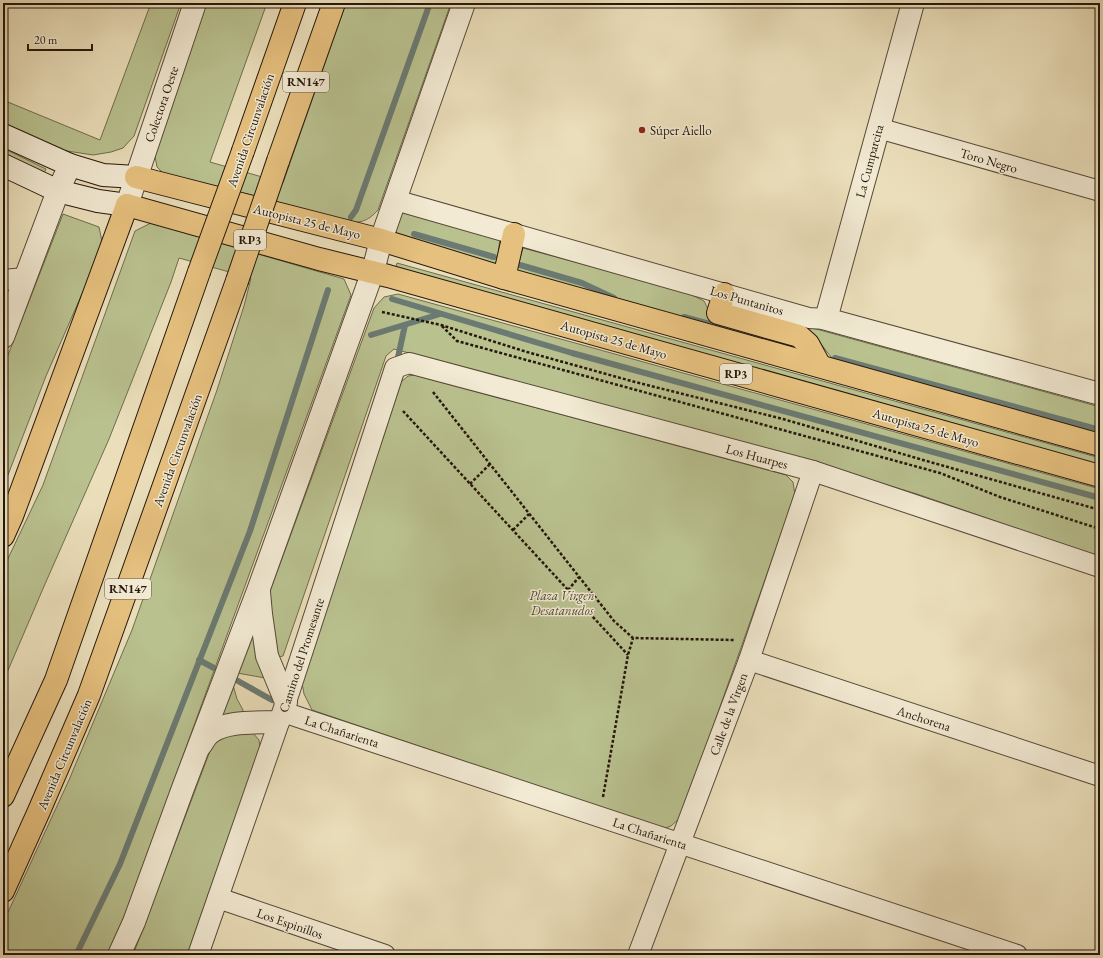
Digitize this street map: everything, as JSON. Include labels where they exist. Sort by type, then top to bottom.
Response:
[{"type":"main road","name":"Avenida Circunvalación","points":[[3,796],[56,680],[295,3]]},
{"type":"main road","name":"Avenida Circunvalación","points":[[3,891],[90,695],[238,281],[278,161],[334,3]]},
{"type":"main road","name":"Autopista 25 de Mayo","points":[[136,177],[381,240],[504,278],[1100,445]]},
{"type":"main road","name":"Autopista 25 de Mayo","points":[[127,205],[319,259],[373,271],[1100,476]]},
{"type":"main road","points":[[3,536],[127,205]]},
{"type":"main road","points":[[504,278],[514,234]]},
{"type":"main road","points":[[724,294],[718,313],[799,336],[808,344],[820,366]]},
{"type":"street","name":"Colectora Oeste","points":[[127,205],[195,3]]},
{"type":"street","points":[[119,955],[134,922],[196,752],[259,588],[373,271],[381,240],[464,3]]},
{"type":"street","name":"La Cumparcita","points":[[826,318],[913,3]]},
{"type":"street","name":"Toro Negro","points":[[878,128],[1100,191]]},
{"type":"street","points":[[3,135],[70,165],[58,191],[3,337]]},
{"type":"street","points":[[3,165],[58,191]]},
{"type":"street","name":"RP3","points":[[70,165],[103,175],[136,177]]},
{"type":"street","name":"RP3","points":[[58,191],[98,201],[127,205]]},
{"type":"street","name":"Los Puntanitos","points":[[395,200],[809,318],[826,318],[1100,394]]},
{"type":"street","points":[[3,280],[25,278]]},
{"type":"street","name":"Los Huarpes","points":[[409,363],[813,472],[1100,567]]},
{"type":"street","name":"Camino del Promesante","points":[[198,955],[282,712],[395,368],[409,363]]},
{"type":"street","name":"Calle de la Virgen","points":[[638,955],[752,651],[813,472]]},
{"type":"street","points":[[196,752],[208,734],[217,728],[282,712],[267,656],[259,588]]},
{"type":"street","name":"Anchorena","points":[[752,651],[1100,776]]},
{"type":"street","name":"La Chañarienta","points":[[282,712],[1017,955]]},
{"type":"street","name":"Los Espinillos","points":[[218,898],[385,955]]},
{"type":"path","points":[[377,310],[441,324],[535,354],[642,384],[783,419],[1100,510]]},
{"type":"path","points":[[441,324],[457,341],[940,473],[1000,497],[1100,529]]},
{"type":"path","points":[[439,391],[431,389],[614,621],[633,638],[735,640],[752,651]]},
{"type":"path","points":[[398,416],[401,409],[628,655]]},
{"type":"path","points":[[470,484],[490,464]]},
{"type":"path","points":[[513,530],[529,514]]},
{"type":"path","points":[[568,590],[579,577]]},
{"type":"path","points":[[602,801],[628,655],[633,638]]},
{"type":"green space","points":[[151,3],[181,3],[134,136],[123,148],[93,155],[41,147],[3,127],[3,100],[100,140]]},
{"type":"green space","points":[[206,3],[267,3],[210,162],[283,183],[346,3],[451,3],[378,210],[370,217],[359,222],[344,223],[164,174],[157,167],[154,151]]},
{"type":"green space","points":[[3,148],[46,169],[43,175],[3,155]]},
{"type":"green space","points":[[401,211],[500,238],[496,271],[399,239],[396,232],[396,227]]},
{"type":"green space","points":[[63,214],[99,227],[103,246],[46,376],[3,488],[3,368]]},
{"type":"green space","points":[[151,223],[344,279],[351,295],[122,923],[108,955],[3,955],[3,923],[69,780],[132,630],[217,390],[244,306],[251,278],[179,258],[109,439],[3,682],[3,569],[43,485],[135,231]]},
{"type":"green space","points":[[523,248],[686,292],[704,301],[712,317],[790,341],[798,354],[515,276]]},
{"type":"green space","points":[[397,263],[1100,458],[1100,468],[394,272]]},
{"type":"green space","points":[[398,294],[1100,489],[1100,557],[917,494],[813,462],[394,349],[386,356],[283,656],[273,658],[265,605],[374,308],[384,297]]},
{"type":"green space","points":[[736,307],[1100,407],[1100,436],[838,366],[814,335]]},
{"type":"green space","name":"Plaza Virgen Desatanudos","points":[[415,375],[786,475],[793,482],[795,495],[681,817],[671,826],[663,829],[312,710],[304,694],[301,677],[401,382],[408,376]]},
{"type":"green space","points":[[257,621],[271,679],[237,673]]},
{"type":"green space","points":[[233,685],[237,699],[243,710],[241,716],[218,721]]},
{"type":"green space","points":[[253,733],[259,740],[260,749],[187,955],[133,955],[213,743],[222,734]]},
{"type":"waterway","points":[[351,217],[356,210],[430,3]]},
{"type":"waterway","points":[[414,234],[494,257]]},
{"type":"waterway","points":[[520,265],[582,283],[614,298]]},
{"type":"waterway","points":[[76,955],[120,864],[250,531],[328,290]]},
{"type":"waterway","points":[[392,299],[572,353],[1100,498]]},
{"type":"waterway","points":[[371,335],[440,314]]},
{"type":"waterway","points":[[684,317],[788,345]]},
{"type":"waterway","points":[[397,362],[405,325]]},
{"type":"waterway","points":[[835,358],[1100,430]]},
{"type":"waterway","points":[[199,660],[214,668]]},
{"type":"waterway","points":[[238,681],[272,700]]},
{"type":"place","name":"Súper Aiello","points":[[642,130]]}]
